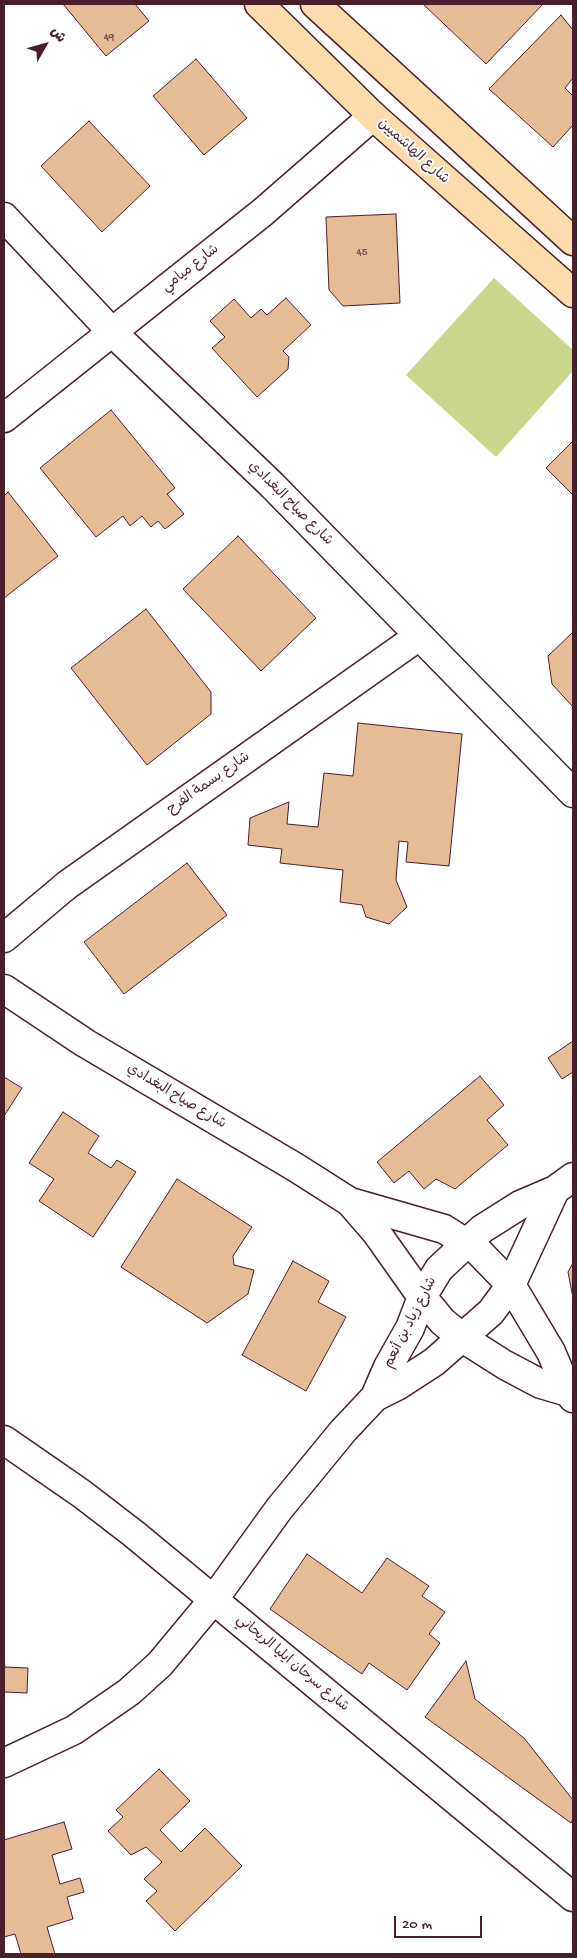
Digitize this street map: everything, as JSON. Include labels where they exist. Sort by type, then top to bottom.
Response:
[{"type":"main road","name":"شارع الهاشميين","points":[[259,4],[373,116],[573,293]]},
{"type":"main road","points":[[315,4],[573,240]]},
{"type":"street","name":"شارع ميامي","points":[[4,418],[263,212],[373,116]]},
{"type":"street","name":"شارع صياح البغدادي","points":[[4,217],[112,332],[272,485],[573,793]]},
{"type":"street","name":"شارع بسمة الفرح","points":[[4,938],[67,885],[420,636]]},
{"type":"street","name":"شارع صياح البغدادي","points":[[4,989],[85,1043],[350,1202],[436,1226],[466,1242],[490,1262],[511,1285],[551,1352],[570,1395]]},
{"type":"street","name":"شارع زياد بن أنعم","points":[[375,1397],[388,1367],[410,1328],[422,1297],[439,1269],[466,1242],[520,1205],[564,1184]]},
{"type":"street","name":"شارع زياد بن أنعم","points":[[4,1763],[74,1730],[129,1692],[160,1664],[214,1599],[279,1509],[343,1431],[375,1397],[417,1374],[464,1339],[492,1312],[511,1285],[564,1184]]},
{"type":"street","name":"شارع صياح البغدادي","points":[[350,1202],[376,1232],[422,1297],[443,1322],[464,1339],[535,1381],[570,1395]]},
{"type":"street","name":"شارع سرحان ايليا الريحاني","points":[[4,1440],[82,1494],[214,1599],[573,1897]]},
{"type":"green space","points":[[494,278],[573,350],[573,371],[496,457],[406,375]]},
{"type":"building","points":[[63,4],[135,4],[149,21],[106,56]]},
{"type":"building","points":[[423,4],[543,4],[486,64]]},
{"type":"building","points":[[561,15],[573,30],[573,78],[565,88],[573,96],[573,125],[553,147],[489,89]]},
{"type":"building","points":[[196,59],[247,118],[204,155],[153,96]]},
{"type":"building","points":[[89,121],[150,186],[102,232],[41,166]]},
{"type":"building","points":[[396,214],[400,303],[343,306],[329,290],[326,217]]},
{"type":"building","points":[[286,298],[311,325],[283,351],[289,357],[288,369],[257,397],[212,348],[225,337],[210,321],[234,299],[251,318],[261,309],[267,315]]},
{"type":"building","points":[[111,410],[175,488],[167,494],[184,514],[165,529],[158,521],[151,527],[142,516],[130,526],[123,516],[96,537],[40,468]]},
{"type":"building","points":[[573,441],[573,495],[546,468]]},
{"type":"building","points":[[8,492],[58,556],[4,598],[4,496]]},
{"type":"building","points":[[238,536],[316,618],[261,671],[183,589]]},
{"type":"building","points":[[146,609],[211,692],[211,714],[147,765],[71,668]]},
{"type":"building","points":[[573,632],[573,707],[552,684],[548,656]]},
{"type":"building","points":[[358,723],[462,734],[449,866],[406,862],[408,842],[399,841],[396,880],[407,907],[389,924],[366,917],[362,905],[340,902],[343,870],[280,863],[282,849],[248,845],[250,818],[289,802],[287,824],[318,827],[324,773],[353,776]]},
{"type":"building","points":[[187,863],[227,915],[124,994],[84,942]]},
{"type":"building","points":[[573,1041],[573,1072],[562,1079],[548,1058]]},
{"type":"building","points":[[480,1076],[504,1105],[487,1120],[508,1145],[455,1189],[436,1179],[424,1189],[409,1171],[394,1183],[377,1162]]},
{"type":"building","points":[[4,1077],[22,1088],[4,1116]]},
{"type":"building","points":[[63,1112],[99,1136],[88,1153],[111,1168],[117,1160],[136,1172],[93,1237],[39,1201],[54,1179],[29,1163]]},
{"type":"building","points":[[177,1179],[252,1227],[233,1256],[234,1265],[254,1270],[248,1294],[207,1323],[121,1267]]},
{"type":"building","points":[[293,1261],[329,1281],[318,1302],[346,1317],[306,1391],[242,1355]]},
{"type":"building","points":[[573,1263],[573,1298],[568,1272]]},
{"type":"building","points":[[307,1554],[362,1593],[387,1558],[429,1586],[422,1596],[445,1612],[429,1634],[440,1643],[407,1690],[369,1663],[362,1674],[270,1609]]},
{"type":"building","points":[[4,1659],[5,1667],[28,1668],[27,1693],[4,1692]]},
{"type":"building","points":[[466,1661],[475,1699],[524,1738],[573,1800],[573,1819],[571,1823],[425,1717]]},
{"type":"building","points":[[159,1769],[190,1801],[160,1830],[181,1852],[205,1828],[242,1866],[175,1931],[146,1901],[157,1891],[144,1879],[162,1862],[146,1847],[131,1855],[108,1831],[123,1817],[116,1810]]},
{"type":"building","points":[[64,1822],[72,1849],[52,1855],[60,1884],[80,1878],[84,1892],[67,1897],[73,1919],[47,1927],[55,1954],[21,1954],[15,1934],[4,1937],[4,1840]]}]
